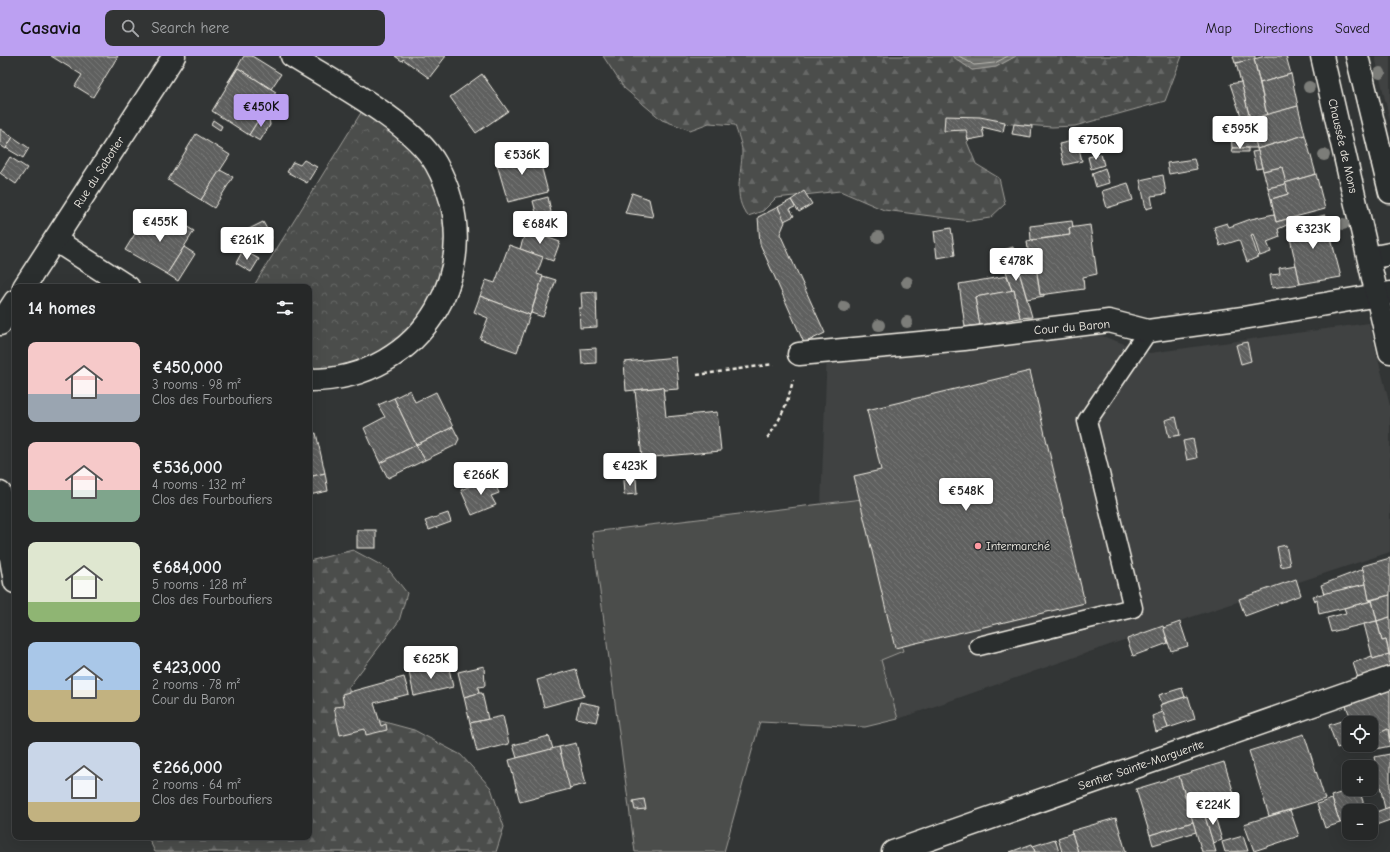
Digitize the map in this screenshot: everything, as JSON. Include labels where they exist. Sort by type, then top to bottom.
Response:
[{"type":"street","name":"Rue du Sabotier","points":[[26,284],[174,56]]},
{"type":"street","points":[[292,56],[373,107],[417,139],[436,164],[450,197],[456,236],[452,276],[439,307],[419,335],[387,360],[360,373],[329,380],[312,380]]},
{"type":"street","name":"Chaussée de Mons","points":[[1322,56],[1369,258],[1383,294],[1390,352]]},
{"type":"street","points":[[1357,56],[1390,192]]},
{"type":"street","points":[[55,240],[123,284]]},
{"type":"street","points":[[1369,258],[1390,254]]},
{"type":"street","name":"Cour du Baron","points":[[799,354],[964,339],[1109,321],[1148,331],[1243,318],[1383,294]]},
{"type":"street","points":[[0,324],[12,306]]},
{"type":"street","points":[[0,493],[12,564]]},
{"type":"street","name":"Sentier Sainte-Marguerite","points":[[893,852],[1390,678]]},
{"type":"lane","points":[[979,646],[1133,608],[1087,421],[1148,331]]},
{"type":"path","points":[[698,375],[775,364],[799,354]]},
{"type":"path","points":[[767,438],[777,425],[785,409],[799,354]]},
{"type":"shaded area","points":[[1375,56],[1390,56],[1390,121]]},
{"type":"shaded area","points":[[1369,323],[1390,406],[1390,552],[1158,628],[898,719],[881,660],[903,651],[862,499],[821,504],[827,351],[1088,331],[1150,353]]},
{"type":"green space","points":[[603,56],[952,56],[972,70],[996,67],[1016,56],[1182,56],[1165,101],[1075,126],[1052,127],[987,122],[967,142],[976,164],[999,178],[1005,204],[990,218],[970,221],[884,210],[840,191],[776,198],[763,211],[748,216],[740,202],[739,186],[742,149],[735,125],[709,123],[690,130],[662,120],[624,88]]},
{"type":"green space","points":[[367,103],[436,164],[452,276],[403,350],[312,379],[312,284],[255,284]]},
{"type":"green space","points":[[862,499],[903,651],[881,660],[898,719],[865,727],[760,722],[724,852],[635,852],[592,532]]},
{"type":"green space","points":[[353,550],[388,569],[407,593],[399,621],[348,688],[366,717],[414,730],[461,755],[491,788],[504,827],[496,852],[155,852],[149,840],[312,840],[312,560]]},
{"type":"water","points":[[952,56],[1016,56],[996,67],[972,70]]},
{"type":"building","points":[[51,56],[118,56],[93,97],[75,86],[82,75]]},
{"type":"building","points":[[244,56],[252,56],[281,74],[271,89],[238,68],[228,82]]},
{"type":"building","points":[[395,56],[446,56],[429,78],[403,59],[402,61]]},
{"type":"building","points":[[1233,56],[1255,56],[1255,59],[1235,63]]},
{"type":"building","points":[[1265,56],[1286,56],[1291,74],[1260,83],[1254,59]]},
{"type":"building","points":[[1254,59],[1267,115],[1250,119],[1236,63]]},
{"type":"building","points":[[238,68],[276,92],[249,135],[212,111]]},
{"type":"building","points":[[482,74],[508,111],[476,133],[450,97]]},
{"type":"building","points":[[1291,74],[1298,106],[1267,115],[1260,83]]},
{"type":"building","points":[[1241,82],[1249,115],[1241,116],[1230,84]]},
{"type":"building","points":[[1298,106],[1305,135],[1257,149],[1250,119]]},
{"type":"building","points":[[262,114],[269,118],[270,125],[260,141],[249,135]]},
{"type":"building","points":[[945,116],[980,117],[1005,122],[1003,132],[982,127],[984,137],[968,140],[966,130],[944,131]]},
{"type":"building","points":[[1250,119],[1251,126],[1238,130],[1236,122]]},
{"type":"building","points":[[213,120],[222,126],[220,130],[211,124]]},
{"type":"building","points":[[1014,124],[1032,126],[1031,137],[1012,134]]},
{"type":"building","points":[[0,129],[13,137],[6,149],[0,145]]},
{"type":"building","points":[[1252,131],[1257,148],[1232,148],[1231,134]]},
{"type":"building","points":[[196,134],[230,155],[201,200],[168,180]]},
{"type":"building","points":[[1305,135],[1316,174],[1285,183],[1282,167],[1263,171],[1257,149]]},
{"type":"building","points":[[13,137],[29,148],[23,158],[6,148]]},
{"type":"building","points":[[1077,140],[1082,161],[1064,165],[1059,144]]},
{"type":"building","points":[[1232,148],[1248,148],[1248,152],[1231,152]]},
{"type":"building","points":[[537,150],[548,192],[508,202],[496,161]]},
{"type":"building","points":[[1258,151],[1262,168],[1256,169],[1252,152]]},
{"type":"building","points":[[1101,154],[1104,165],[1091,169],[1088,157]]},
{"type":"building","points":[[10,157],[27,168],[16,184],[0,173]]},
{"type":"building","points":[[1194,159],[1197,169],[1169,174],[1167,163]]},
{"type":"building","points":[[304,160],[317,167],[307,183],[287,172],[293,162],[300,165]]},
{"type":"building","points":[[1282,167],[1286,184],[1268,188],[1263,171]]},
{"type":"building","points":[[1105,168],[1109,183],[1096,187],[1092,173]]},
{"type":"building","points":[[220,170],[233,177],[214,208],[201,200]]},
{"type":"building","points":[[1316,174],[1325,209],[1276,222],[1271,199],[1288,194],[1285,183]]},
{"type":"building","points":[[1163,175],[1166,194],[1151,196],[1153,207],[1146,209],[1140,180]]},
{"type":"building","points":[[1128,183],[1133,200],[1107,208],[1102,191]]},
{"type":"building","points":[[1286,184],[1288,194],[1271,199],[1268,188]]},
{"type":"building","points":[[804,191],[812,204],[799,212],[791,200]]},
{"type":"building","points":[[632,193],[649,199],[653,217],[625,213]]},
{"type":"building","points":[[548,197],[551,212],[537,216],[533,201]]},
{"type":"building","points":[[791,200],[795,207],[790,209],[794,216],[784,221],[778,207]]},
{"type":"building","points":[[778,207],[785,222],[780,234],[825,333],[804,343],[760,244],[758,217]]},
{"type":"building","points":[[163,212],[194,231],[167,274],[125,250],[141,224],[151,230]]},
{"type":"building","points":[[1274,214],[1276,222],[1287,219],[1289,224],[1278,229],[1280,237],[1267,242],[1271,252],[1260,256],[1253,234],[1251,235],[1258,257],[1247,262],[1239,240],[1220,246],[1214,227],[1227,223],[1229,227],[1251,219]]},
{"type":"building","points":[[1325,215],[1341,277],[1300,284],[1287,224]]},
{"type":"building","points":[[1072,221],[1073,227],[1069,228],[1070,235],[1031,240],[1030,226]]},
{"type":"building","points":[[263,222],[272,238],[256,247],[247,230]]},
{"type":"building","points":[[1090,225],[1097,274],[1083,277],[1084,289],[1040,295],[1036,266],[1030,267],[1027,241],[1070,235],[1069,228]]},
{"type":"building","points":[[951,228],[955,255],[937,258],[934,231]]},
{"type":"building","points":[[526,230],[560,242],[553,261],[520,249]]},
{"type":"building","points":[[509,245],[543,257],[537,274],[543,276],[530,315],[480,296],[486,280],[495,283]]},
{"type":"building","points":[[184,247],[195,254],[178,281],[167,274]]},
{"type":"building","points":[[1013,247],[1032,317],[1020,318],[1014,290],[1012,291],[1000,251]]},
{"type":"building","points":[[243,250],[259,259],[251,272],[236,263]]},
{"type":"building","points":[[1028,252],[1030,267],[1036,266],[1040,295],[1044,294],[1044,296],[1027,299],[1014,254]]},
{"type":"building","points":[[1296,265],[1300,284],[1272,288],[1270,275],[1280,274],[1279,268]]},
{"type":"building","points":[[543,276],[556,280],[543,317],[531,313]]},
{"type":"building","points":[[1007,276],[1012,291],[975,297],[980,325],[965,327],[959,284]]},
{"type":"building","points":[[1014,290],[1020,318],[980,325],[975,297]]},
{"type":"building","points":[[596,292],[597,327],[580,328],[579,308],[582,308],[581,293]]},
{"type":"building","points":[[480,296],[530,315],[517,352],[480,339],[488,318],[474,312]]},
{"type":"building","points":[[1247,342],[1251,361],[1241,364],[1236,345]]},
{"type":"building","points":[[596,348],[596,363],[582,364],[581,349]]},
{"type":"building","points":[[676,357],[679,389],[664,390],[663,387],[626,391],[624,362]]},
{"type":"building","points":[[1030,371],[1085,603],[895,648],[854,476],[881,470],[867,410]]},
{"type":"building","points":[[663,387],[666,417],[717,412],[721,451],[642,458],[635,390]]},
{"type":"building","points":[[410,390],[415,402],[436,392],[453,427],[416,445],[394,398]]},
{"type":"building","points":[[394,398],[416,445],[380,463],[364,428],[385,417],[378,405]]},
{"type":"building","points":[[1176,417],[1180,435],[1169,437],[1165,420]]},
{"type":"building","points":[[453,427],[459,439],[456,445],[425,460],[416,445]]},
{"type":"building","points":[[316,433],[325,473],[312,476],[312,434]]},
{"type":"building","points":[[1193,439],[1197,458],[1187,460],[1183,441]]},
{"type":"building","points":[[416,445],[425,460],[388,478],[380,463]]},
{"type":"building","points":[[325,473],[328,491],[312,494],[312,476]]},
{"type":"building","points":[[492,477],[499,493],[491,496],[496,505],[472,515],[461,490]]},
{"type":"building","points":[[636,479],[637,494],[624,495],[623,480]]},
{"type":"building","points":[[448,513],[451,522],[429,530],[425,521]]},
{"type":"building","points":[[357,530],[376,530],[376,548],[357,548]]},
{"type":"building","points":[[1286,545],[1290,565],[1281,567],[1277,547]]},
{"type":"building","points":[[1390,558],[1390,595],[1369,600],[1362,566]]},
{"type":"building","points":[[1363,569],[1366,584],[1324,594],[1321,585]]},
{"type":"building","points":[[1296,579],[1301,595],[1245,616],[1239,599]]},
{"type":"building","points":[[1366,584],[1369,600],[1372,601],[1319,614],[1317,600],[1315,601],[1313,596]]},
{"type":"building","points":[[1390,595],[1390,617],[1377,621],[1372,600]]},
{"type":"building","points":[[1372,601],[1377,621],[1331,632],[1327,618],[1346,613],[1344,608]]},
{"type":"building","points":[[1390,617],[1390,656],[1386,640],[1382,641],[1377,621]]},
{"type":"building","points":[[1377,621],[1382,641],[1386,640],[1389,654],[1373,659],[1364,624]]},
{"type":"building","points":[[1180,622],[1188,646],[1171,651],[1163,628]]},
{"type":"building","points":[[1163,626],[1168,643],[1133,656],[1127,639]]},
{"type":"building","points":[[1389,654],[1390,677],[1361,687],[1353,663],[1372,656],[1373,659]]},
{"type":"building","points":[[448,664],[453,687],[414,696],[409,672]]},
{"type":"building","points":[[484,666],[485,686],[478,687],[479,693],[464,697],[458,672]]},
{"type":"building","points":[[576,669],[584,696],[544,707],[537,680]]},
{"type":"building","points":[[404,677],[409,694],[374,703],[381,726],[386,724],[387,730],[366,735],[365,729],[340,735],[334,707],[344,706],[342,694]]},
{"type":"building","points":[[1182,688],[1185,697],[1162,704],[1159,695]]},
{"type":"building","points":[[1390,689],[1390,739],[1388,729],[1378,734],[1378,716],[1350,716],[1346,706]]},
{"type":"building","points":[[482,693],[488,719],[470,723],[464,697]]},
{"type":"building","points":[[1188,696],[1195,719],[1168,728],[1160,705]]},
{"type":"building","points":[[580,702],[600,706],[596,722],[576,718]]},
{"type":"building","points":[[1163,712],[1168,728],[1156,732],[1152,716]]},
{"type":"building","points":[[503,716],[509,744],[477,752],[470,723]]},
{"type":"building","points":[[1342,721],[1342,746],[1337,748],[1329,725]]},
{"type":"building","points":[[1388,729],[1390,746],[1378,749],[1378,734]]},
{"type":"building","points":[[1304,734],[1325,799],[1269,816],[1249,751]]},
{"type":"building","points":[[549,736],[553,749],[517,758],[513,745]]},
{"type":"building","points":[[576,743],[586,784],[569,788],[559,747]]},
{"type":"building","points":[[559,747],[570,789],[520,802],[509,760]]},
{"type":"building","points":[[1390,754],[1390,807],[1385,809],[1378,776],[1378,760],[1375,760],[1374,757]]},
{"type":"building","points":[[1224,762],[1237,803],[1204,813],[1216,852],[1202,852],[1179,776]]},
{"type":"building","points":[[1179,776],[1193,822],[1150,835],[1136,789]]},
{"type":"building","points":[[1342,792],[1342,796],[1361,796],[1364,804],[1342,804],[1342,822],[1340,823],[1331,796]]},
{"type":"building","points":[[644,799],[646,809],[635,810],[633,801]]},
{"type":"building","points":[[1332,799],[1340,823],[1325,828],[1317,804]]},
{"type":"building","points":[[1390,807],[1390,820],[1378,824],[1378,811]]},
{"type":"building","points":[[1213,810],[1222,840],[1213,843],[1204,813]]},
{"type":"building","points":[[1290,810],[1299,836],[1254,851],[1244,824]]},
{"type":"building","points":[[1116,818],[1126,852],[1078,852],[1071,831]]},
{"type":"building","points":[[1193,822],[1196,832],[1153,845],[1150,835]]},
{"type":"building","points":[[1072,833],[1078,852],[1062,852],[1058,838]]},
{"type":"building","points":[[1243,836],[1248,851],[1225,852],[1222,842]]},
{"type":"building","points":[[1055,839],[1059,852],[1035,852],[1033,846]]},
{"type":"building","points":[[1032,844],[1035,852],[1010,852]]},
{"type":"place","name":"Intermarché","points":[[978,546]]}]
